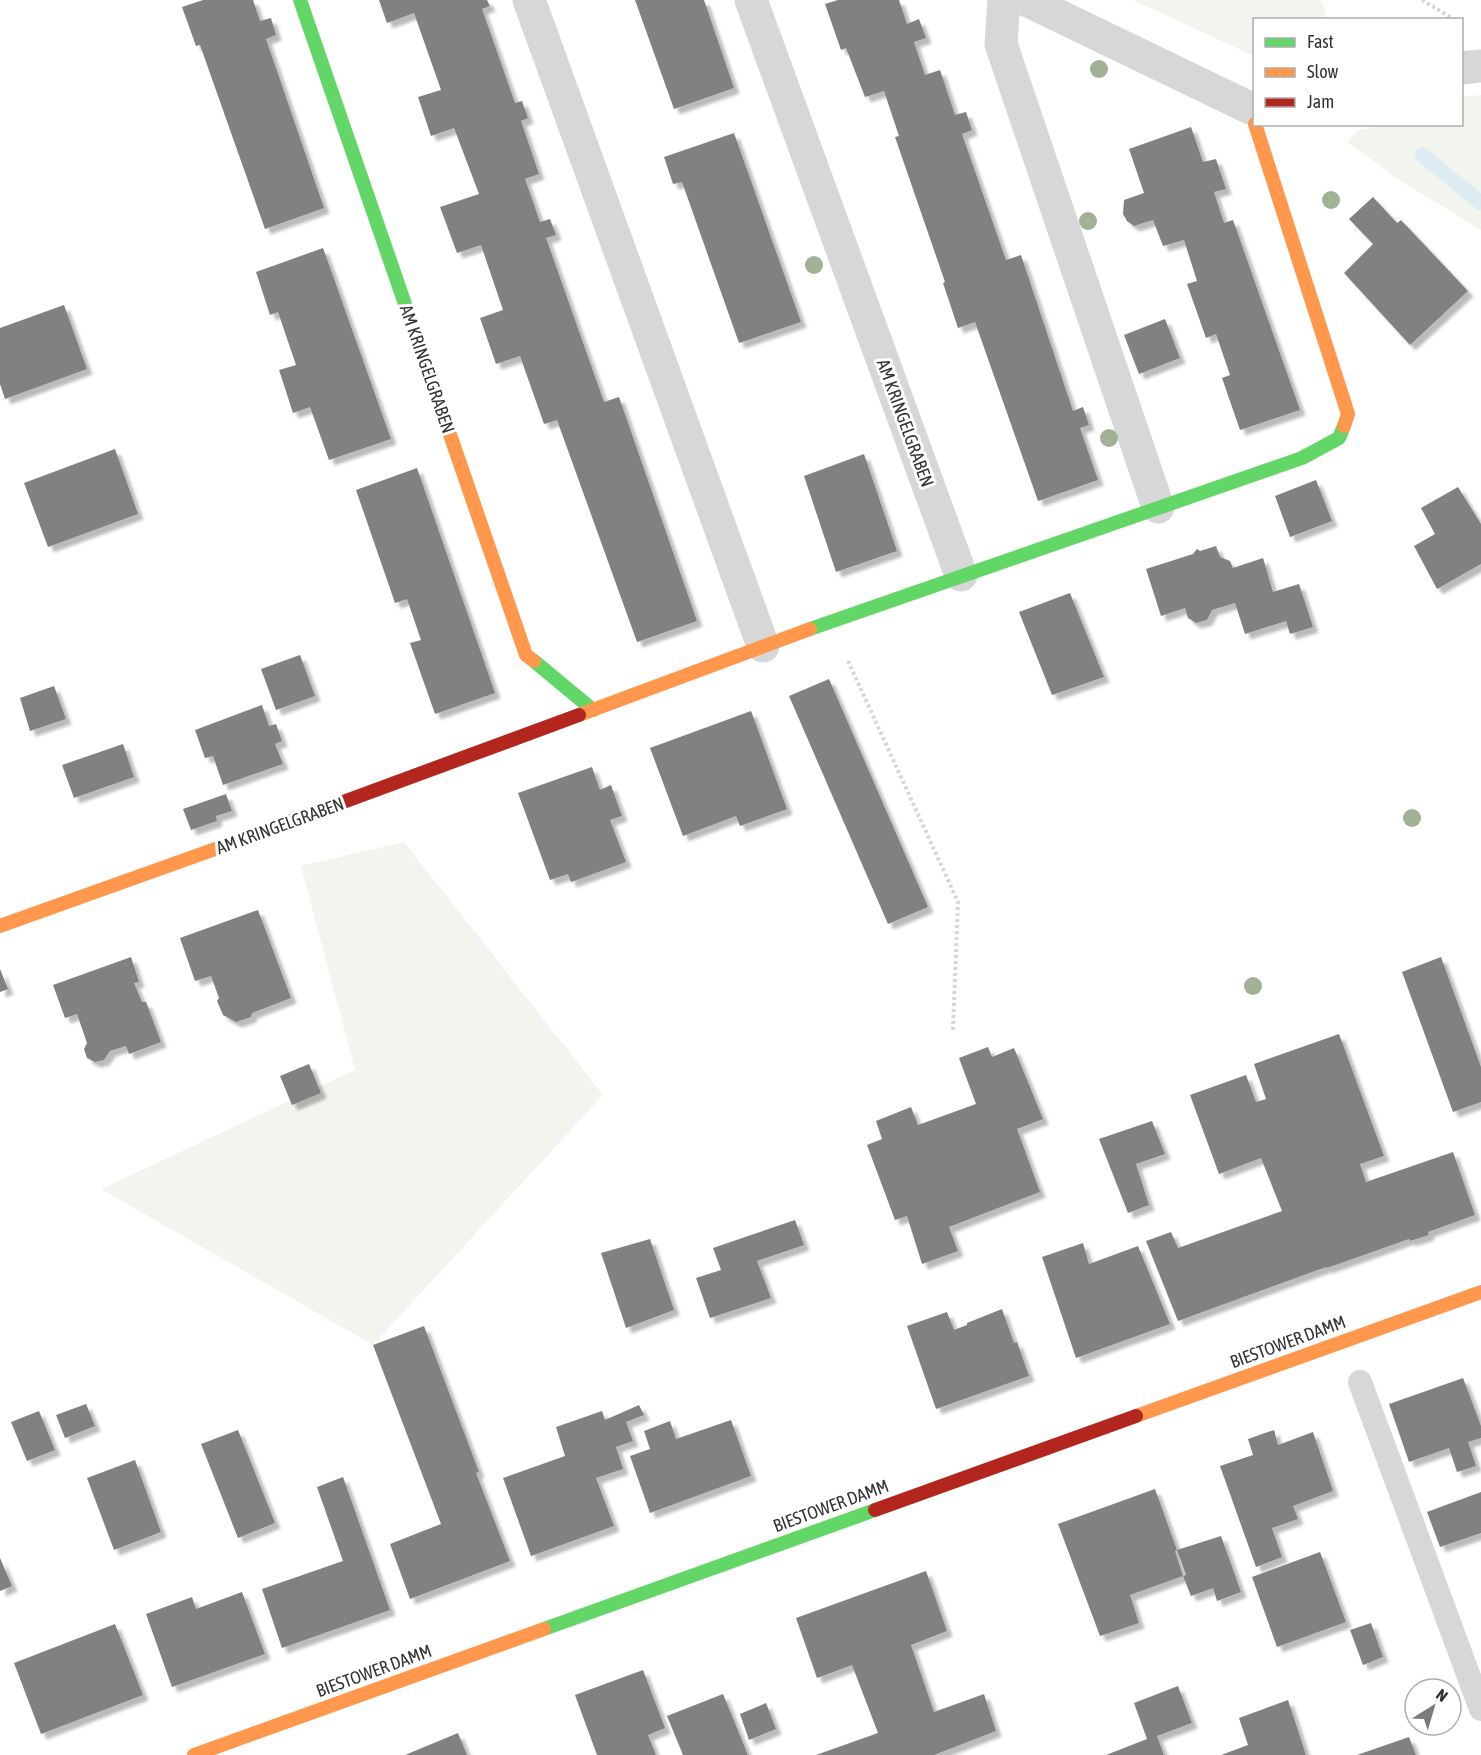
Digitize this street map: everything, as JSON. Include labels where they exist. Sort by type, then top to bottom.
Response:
[{"type":"street","name":"AM KRINGELGRABEN","points":[[300,0],[526,655],[593,710]]},
{"type":"street","points":[[529,0],[763,646]]},
{"type":"street","name":"AM KRINGELGRABEN","points":[[751,0],[960,575]]},
{"type":"street","points":[[1004,0],[1001,44],[1158,507]]},
{"type":"street","name":"AM KRINGELGRABEN","points":[[1026,0],[1253,115]]},
{"type":"street","points":[[1463,68],[1481,66]]},
{"type":"street","name":"AM KRINGELGRABEN","points":[[0,926],[398,783],[960,575],[1302,458],[1339,438],[1348,414],[1257,126]]},
{"type":"street","name":"BIESTOWER DAMM","points":[[194,1755],[1481,1292]]},
{"type":"lane","points":[[1360,1382],[1481,1709]]},
{"type":"path","points":[[1422,0],[1452,18]]},
{"type":"path","points":[[830,622],[958,902],[953,1030]]},
{"type":"shaded area","points":[[1133,0],[1320,0],[1323,3],[1326,18],[1253,18],[1253,56]]},
{"type":"shaded area","points":[[1481,95],[1481,230],[1404,183],[1347,142],[1357,131],[1377,126],[1463,126],[1463,97]]},
{"type":"shaded area","points":[[404,842],[603,1095],[373,1345],[101,1189],[355,1070],[301,866]]},
{"type":"building","points":[[203,0],[253,0],[260,21],[271,18],[276,35],[266,39],[324,208],[265,229],[200,45],[196,46],[182,7]]},
{"type":"building","points":[[379,0],[487,0],[490,6],[482,9],[515,103],[522,101],[528,118],[521,121],[539,174],[525,179],[540,222],[550,219],[556,235],[546,238],[604,402],[619,397],[697,621],[637,642],[557,420],[544,424],[520,356],[496,364],[480,318],[503,310],[481,245],[457,253],[440,207],[479,194],[454,128],[431,136],[418,97],[441,90],[414,13],[387,23]]},
{"type":"building","points":[[635,0],[704,0],[734,88],[674,109]]},
{"type":"building","points":[[838,0],[899,0],[907,24],[919,19],[926,38],[914,42],[925,75],[940,70],[955,115],[966,112],[972,130],[962,134],[1006,260],[1021,255],[1073,411],[1083,407],[1089,425],[1080,428],[1098,480],[1038,501],[975,322],[958,328],[943,283],[945,282],[895,137],[899,136],[884,91],[865,97],[846,48],[841,50],[825,4]]},
{"type":"building","points":[[1191,127],[1203,162],[1216,159],[1226,189],[1214,192],[1224,223],[1233,220],[1300,410],[1240,430],[1222,378],[1230,375],[1216,334],[1206,338],[1187,284],[1197,281],[1184,240],[1163,246],[1153,220],[1134,226],[1123,214],[1124,200],[1144,193],[1129,149]]},
{"type":"building","points":[[734,133],[801,322],[739,343],[682,182],[673,184],[664,157]]},
{"type":"building","points":[[1373,197],[1397,223],[1401,220],[1468,291],[1410,345],[1344,273],[1373,244],[1349,219]]},
{"type":"building","points":[[323,248],[391,439],[329,460],[310,407],[293,413],[279,370],[296,365],[278,312],[270,315],[256,272]]},
{"type":"building","points":[[64,305],[87,369],[5,399],[0,384],[0,328]]},
{"type":"building","points":[[1165,319],[1180,358],[1139,374],[1124,335]]},
{"type":"building","points":[[115,449],[138,514],[48,547],[24,483]]},
{"type":"building","points":[[864,454],[897,551],[836,572],[804,476]]},
{"type":"building","points":[[417,468],[495,693],[435,714],[410,643],[421,640],[407,599],[395,603],[356,490]]},
{"type":"building","points":[[1316,480],[1332,521],[1290,537],[1275,496]]},
{"type":"building","points":[[1458,487],[1481,524],[1481,564],[1437,589],[1414,546],[1435,534],[1421,508]]},
{"type":"building","points":[[1216,546],[1220,557],[1230,561],[1233,568],[1263,558],[1273,592],[1299,584],[1313,627],[1290,634],[1286,621],[1245,634],[1235,603],[1212,610],[1207,620],[1196,623],[1188,618],[1185,608],[1161,616],[1146,569],[1193,554],[1197,549],[1200,551]]},
{"type":"building","points":[[1070,593],[1104,677],[1052,695],[1019,612]]},
{"type":"building","points":[[300,655],[315,696],[276,710],[261,669]]},
{"type":"building","points":[[829,679],[928,907],[888,924],[789,696]]},
{"type":"building","points":[[54,686],[66,719],[30,731],[20,698]]},
{"type":"building","points":[[262,705],[269,726],[276,724],[282,741],[275,744],[283,764],[223,785],[213,756],[205,758],[195,730]]},
{"type":"building","points":[[751,711],[787,809],[740,826],[736,816],[683,836],[650,748]]},
{"type":"building","points":[[123,744],[134,777],[74,798],[62,765]]},
{"type":"building","points":[[592,767],[600,790],[611,785],[622,816],[610,820],[626,862],[571,882],[568,874],[550,880],[518,793]]},
{"type":"building","points":[[226,794],[232,811],[216,816],[217,821],[191,830],[183,809]]},
{"type":"building","points":[[258,910],[291,998],[252,1013],[251,1017],[236,1022],[223,1015],[211,976],[195,981],[180,938]]},
{"type":"building","points":[[131,957],[139,982],[134,983],[142,1002],[146,1002],[161,1042],[129,1054],[126,1046],[110,1051],[104,1060],[95,1062],[87,1058],[84,1049],[87,1043],[77,1014],[65,1018],[53,985]]},
{"type":"building","points":[[1441,957],[1481,1067],[1481,1102],[1453,1112],[1402,972]]},
{"type":"building","points":[[0,969],[8,989],[0,992]]},
{"type":"building","points":[[1339,1034],[1384,1156],[1360,1164],[1366,1182],[1453,1152],[1475,1215],[1428,1232],[1429,1235],[1410,1241],[1409,1239],[1326,1267],[1178,1321],[1146,1241],[1171,1232],[1178,1248],[1282,1211],[1261,1158],[1219,1174],[1190,1095],[1246,1075],[1256,1102],[1266,1099],[1254,1064]]},
{"type":"building","points":[[988,1047],[992,1057],[1014,1048],[1043,1119],[1017,1129],[1040,1192],[949,1227],[958,1251],[922,1264],[907,1216],[895,1220],[867,1145],[882,1139],[876,1121],[911,1107],[918,1125],[976,1104],[959,1058]]},
{"type":"building","points":[[309,1064],[321,1093],[292,1105],[280,1076]]},
{"type":"building","points":[[1152,1121],[1165,1154],[1136,1164],[1149,1205],[1128,1213],[1099,1139]]},
{"type":"building","points":[[795,1220],[804,1245],[757,1261],[771,1298],[710,1318],[696,1278],[721,1270],[713,1248]]},
{"type":"building","points":[[650,1239],[674,1310],[626,1328],[601,1253]]},
{"type":"building","points":[[1083,1243],[1089,1264],[1138,1246],[1170,1324],[1076,1358],[1042,1257]]},
{"type":"building","points":[[1002,1309],[1029,1376],[936,1409],[907,1326],[947,1312],[954,1330]]},
{"type":"building","points":[[424,1326],[510,1561],[410,1599],[390,1544],[441,1524],[373,1345]]},
{"type":"building","points":[[1463,1378],[1481,1426],[1481,1438],[1468,1442],[1476,1466],[1457,1472],[1449,1448],[1409,1462],[1389,1404]]},
{"type":"building","points":[[86,1404],[95,1426],[65,1438],[56,1415]]},
{"type":"building","points":[[639,1405],[644,1415],[626,1422],[633,1441],[616,1447],[623,1469],[596,1478],[614,1526],[531,1556],[503,1478],[565,1456],[556,1427],[602,1411],[605,1420]]},
{"type":"building","points":[[39,1411],[55,1450],[27,1461],[11,1422]]},
{"type":"building","points":[[731,1420],[751,1476],[650,1513],[630,1456],[650,1449],[644,1431],[670,1421],[676,1439]]},
{"type":"building","points":[[238,1430],[275,1523],[238,1538],[201,1444]]},
{"type":"building","points":[[1274,1430],[1278,1445],[1313,1432],[1333,1491],[1293,1506],[1298,1519],[1272,1528],[1282,1557],[1256,1567],[1220,1466],[1253,1455],[1248,1439]]},
{"type":"building","points":[[135,1460],[161,1532],[114,1550],[87,1478]]},
{"type":"building","points":[[343,1477],[390,1610],[282,1648],[262,1589],[343,1561],[317,1487]]},
{"type":"building","points":[[1155,1489],[1177,1550],[1175,1551],[1183,1576],[1130,1595],[1139,1623],[1100,1636],[1058,1524]]},
{"type":"building","points":[[1481,1492],[1481,1533],[1440,1547],[1427,1512]]},
{"type":"building","points":[[1221,1536],[1241,1592],[1217,1601],[1213,1588],[1191,1596],[1183,1576],[1186,1575],[1177,1550]]},
{"type":"building","points":[[1320,1552],[1346,1622],[1277,1647],[1252,1577]]},
{"type":"building","points":[[0,1558],[12,1586],[0,1591]]},
{"type":"building","points":[[926,1571],[947,1631],[911,1645],[934,1712],[984,1694],[996,1731],[934,1755],[816,1755],[878,1733],[852,1665],[817,1678],[796,1618]]},
{"type":"building","points":[[242,1592],[265,1654],[172,1687],[146,1614],[192,1597],[196,1609]]},
{"type":"building","points":[[1371,1623],[1383,1657],[1363,1665],[1350,1630]]},
{"type":"building","points":[[115,1624],[143,1695],[41,1734],[14,1663]]},
{"type":"building","points":[[643,1670],[665,1728],[648,1735],[656,1755],[597,1755],[575,1695]]},
{"type":"building","points":[[1178,1686],[1192,1723],[1157,1736],[1164,1755],[1106,1755],[1147,1739],[1134,1703]]},
{"type":"building","points":[[723,1694],[748,1755],[683,1755],[667,1716]]},
{"type":"building","points":[[1288,1700],[1306,1755],[1221,1755],[1248,1745],[1239,1718]]},
{"type":"building","points":[[766,1703],[776,1729],[749,1740],[740,1714]]},
{"type":"building","points":[[458,1733],[467,1755],[405,1755]]},
{"type":"building","points":[[1409,1737],[1416,1755],[1357,1755]]},
{"type":"waterway","points":[[1422,155],[1481,203]]},
{"type":"traffic: fast","points":[[300,0],[415,333]]},
{"type":"traffic: fast","points":[[810,629],[1302,458],[1339,438],[1344,426]]},
{"type":"traffic: fast","points":[[534,661],[593,710]]},
{"type":"traffic: fast","points":[[544,1629],[875,1510]]},
{"type":"traffic: slow","points":[[1256,126],[1348,414],[1344,426]]},
{"type":"traffic: slow","points":[[415,333],[526,655],[534,661]]},
{"type":"traffic: slow","points":[[579,715],[810,629]]},
{"type":"traffic: slow","points":[[0,926],[232,843]]},
{"type":"traffic: slow","points":[[1136,1416],[1481,1292]]},
{"type":"traffic: slow","points":[[194,1755],[544,1629]]},
{"type":"traffic: jam","points":[[232,843],[579,715]]},
{"type":"traffic: jam","points":[[875,1510],[1136,1416]]}]
